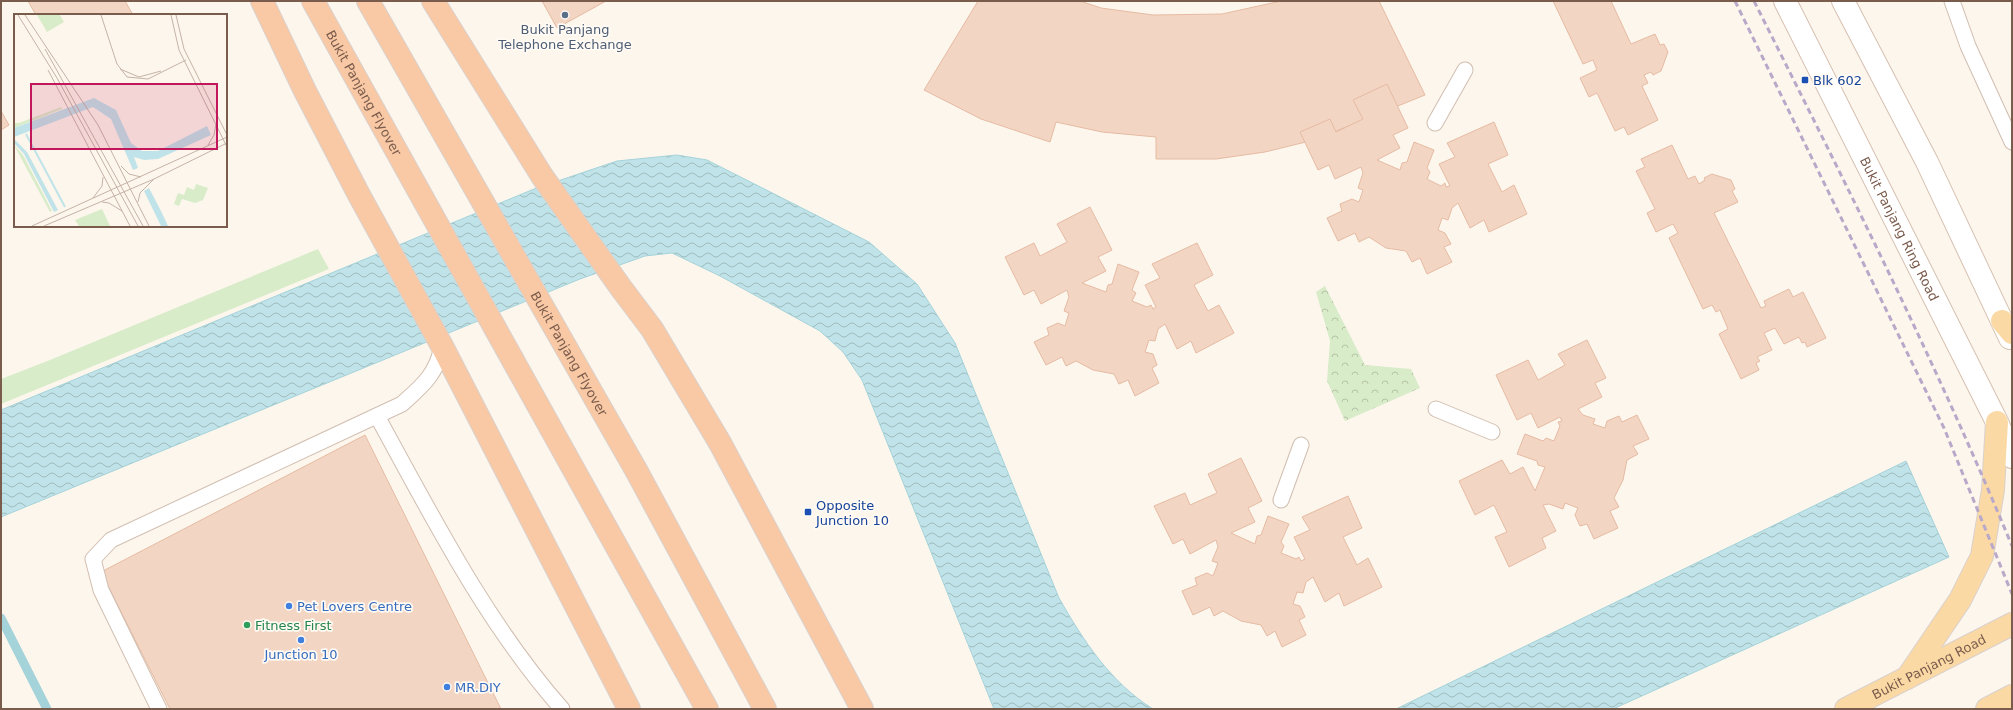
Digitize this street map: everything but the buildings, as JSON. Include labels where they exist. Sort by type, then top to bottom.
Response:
[{"type":"highway","points":[[262,1],[306,91],[382,236],[441,343],[629,709]]},
{"type":"highway","name":"Bukit Panjang Flyover","points":[[313,1],[707,709]]},
{"type":"highway","name":"Bukit Panjang Flyover","points":[[368,1],[636,470],[765,709]]},
{"type":"highway","points":[[433,1],[542,176],[621,288],[652,329],[720,443],[862,709]]},
{"type":"main road","name":"Bukit Panjang Ring Road","points":[[1785,1],[1997,422],[2012,457]]},
{"type":"main road","points":[[1843,1],[1927,162],[2007,327],[2012,341]]},
{"type":"main road","points":[[1907,678],[1960,600],[1982,556],[1993,490],[1997,422]]},
{"type":"main road","name":"Bukit Panjang Road","points":[[1846,709],[2012,624]]},
{"type":"main road","points":[[1987,709],[2012,696]]},
{"type":"lane","points":[[1952,1],[1968,46],[2012,142]]},
{"type":"lane","points":[[1435,123],[1465,70]]},
{"type":"lane","points":[[159,709],[101,590],[93,559],[111,540],[402,404],[425,383],[439,361],[441,343]]},
{"type":"lane","points":[[1436,409],[1492,432]]},
{"type":"lane","points":[[377,416],[464,574],[541,685],[562,709]]},
{"type":"lane","points":[[1281,500],[1301,445]]},
{"type":"green space","points":[[318,249],[329,269],[1,404],[1,379]]},
{"type":"green space","points":[[1325,286],[1365,365],[1411,369],[1420,388],[1345,421],[1327,381],[1330,341],[1316,292]]},
{"type":"water","points":[[677,155],[707,160],[869,242],[917,284],[955,343],[1059,598],[1099,659],[1124,686],[1153,709],[994,709],[862,380],[843,352],[820,331],[720,276],[672,253],[645,256],[580,279],[1,517],[1,410],[534,189],[617,161]]},
{"type":"water","points":[[1906,461],[1949,557],[1613,709],[1396,709]]},
{"type":"waterway","points":[[1,618],[47,709]]},
{"type":"railway","points":[[1735,1],[1944,428],[2012,594]]},
{"type":"railway","points":[[1754,1],[1888,271],[1952,408],[2012,546]]},
{"type":"place","name":"Bukit Panjang Telephone Exchange","points":[[565,15]]},
{"type":"place","name":"Blk 602","points":[[1805,80]]},
{"type":"place","name":"Opposite Junction 10","points":[[808,512]]},
{"type":"place","name":"Pet Lovers Centre","points":[[289,606]]},
{"type":"place","name":"Fitness First","points":[[247,625]]},
{"type":"place","name":"Junction 10","points":[[301,640]]},
{"type":"place","name":"MR.DIY","points":[[447,687]]}]
